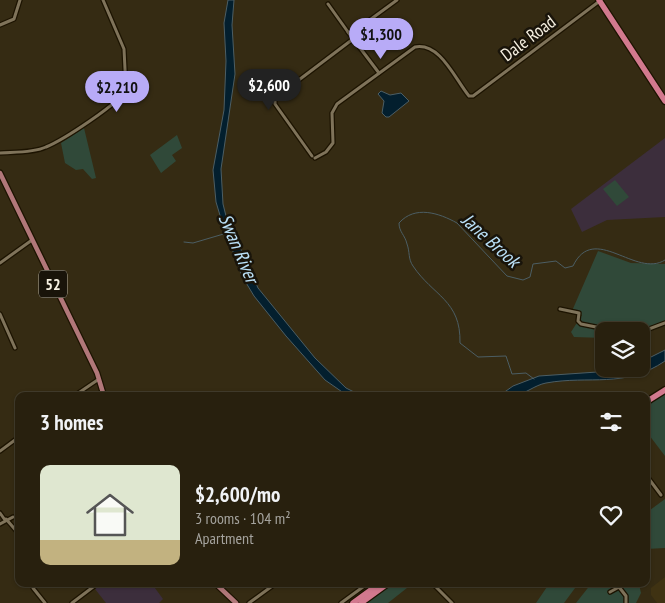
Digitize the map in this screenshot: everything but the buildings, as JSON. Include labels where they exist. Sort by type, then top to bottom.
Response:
[{"type":"highway","points":[[601,0],[665,99]]},
{"type":"highway","points":[[650,398],[665,389]]},
{"type":"highway","points":[[353,603],[375,587]]},
{"type":"highway","points":[[361,603],[382,587]]},
{"type":"main road","name":"52","points":[[0,173],[99,379],[103,392]]},
{"type":"main road","points":[[219,587],[236,603]]},
{"type":"street","points":[[0,25],[14,19],[20,0]]},
{"type":"street","points":[[0,153],[46,147],[112,106],[124,94],[126,90],[124,48],[103,0]]},
{"type":"street","points":[[348,32],[355,31],[397,0]]},
{"type":"street","name":"Dale Road","points":[[379,73],[410,50],[425,46],[438,54],[470,96],[482,90],[601,0]]},
{"type":"street","points":[[328,4],[379,73],[337,104],[331,117],[333,143],[326,152],[313,157],[275,104],[275,98],[353,39]]},
{"type":"street","points":[[0,263],[32,240]]},
{"type":"street","points":[[560,309],[579,314],[578,320],[581,324],[595,327]]},
{"type":"street","points":[[0,314],[15,348]]},
{"type":"street","points":[[650,329],[665,324]]},
{"type":"street","points":[[80,392],[99,379]]},
{"type":"street","points":[[0,451],[15,440]]},
{"type":"street","points":[[650,480],[661,495]]},
{"type":"street","points":[[0,513],[15,530]]},
{"type":"street","points":[[0,524],[13,517]]},
{"type":"street","points":[[34,587],[45,603]]},
{"type":"street","points":[[72,603],[93,587]]},
{"type":"street","points":[[250,603],[271,587]]},
{"type":"street","points":[[341,603],[362,587]]},
{"type":"street","points":[[436,587],[452,603]]},
{"type":"street","points":[[610,592],[619,587],[626,596],[626,603]]},
{"type":"shaded area","points":[[665,138],[665,217],[607,220],[582,232],[571,209]]},
{"type":"shaded area","points":[[665,577],[665,603],[657,603],[651,595],[651,588]]},
{"type":"shaded area","points":[[98,587],[154,587],[163,599],[159,603],[106,603],[95,589]]},
{"type":"green space","points":[[84,128],[96,178],[92,179],[83,169],[76,170],[65,163],[61,143]]},
{"type":"green space","points":[[177,135],[182,148],[172,155],[176,161],[161,173],[150,155]]},
{"type":"green space","points":[[615,180],[629,197],[617,206],[603,189]]},
{"type":"green space","points":[[598,251],[631,263],[665,264],[665,326],[650,331],[650,322],[595,322],[595,338],[574,337],[571,332],[582,315],[572,311]]},
{"type":"green space","points":[[665,392],[665,456],[650,436],[650,402]]},
{"type":"green space","points":[[665,499],[665,548],[650,549],[650,510]]},
{"type":"green space","points":[[385,587],[408,587],[388,603],[363,603]]},
{"type":"green space","points":[[547,587],[576,587],[564,603],[536,603]]},
{"type":"green space","points":[[589,587],[640,587],[641,593],[636,603],[576,603]]},
{"type":"water","name":"Swan River","points":[[228,0],[234,0],[232,25],[235,74],[221,169],[223,204],[226,216],[258,288],[315,358],[346,388],[354,392],[342,392],[325,380],[254,296],[242,276],[222,222],[216,202],[213,170],[224,110],[226,61],[224,23]]},
{"type":"water","points":[[381,91],[390,95],[401,93],[409,101],[389,117],[386,117],[382,113],[384,101],[378,94]]},
{"type":"water","points":[[665,350],[665,361],[650,370],[650,357]]},
{"type":"water","points":[[595,372],[595,377],[626,377],[562,381],[546,383],[525,392],[505,392],[513,386],[539,376]]},
{"type":"waterway","name":"Jane Brook","points":[[534,379],[526,373],[512,374],[506,356],[478,357],[460,343],[456,317],[451,308],[421,276],[410,261],[408,247],[399,223],[405,217],[420,212],[427,212],[450,219],[457,223],[507,276],[523,280],[530,277],[533,264],[556,261],[565,268],[573,266],[582,254],[592,249],[604,250],[641,263],[654,264],[665,260]]},
{"type":"waterway","points":[[184,242],[193,243],[227,233]]}]
